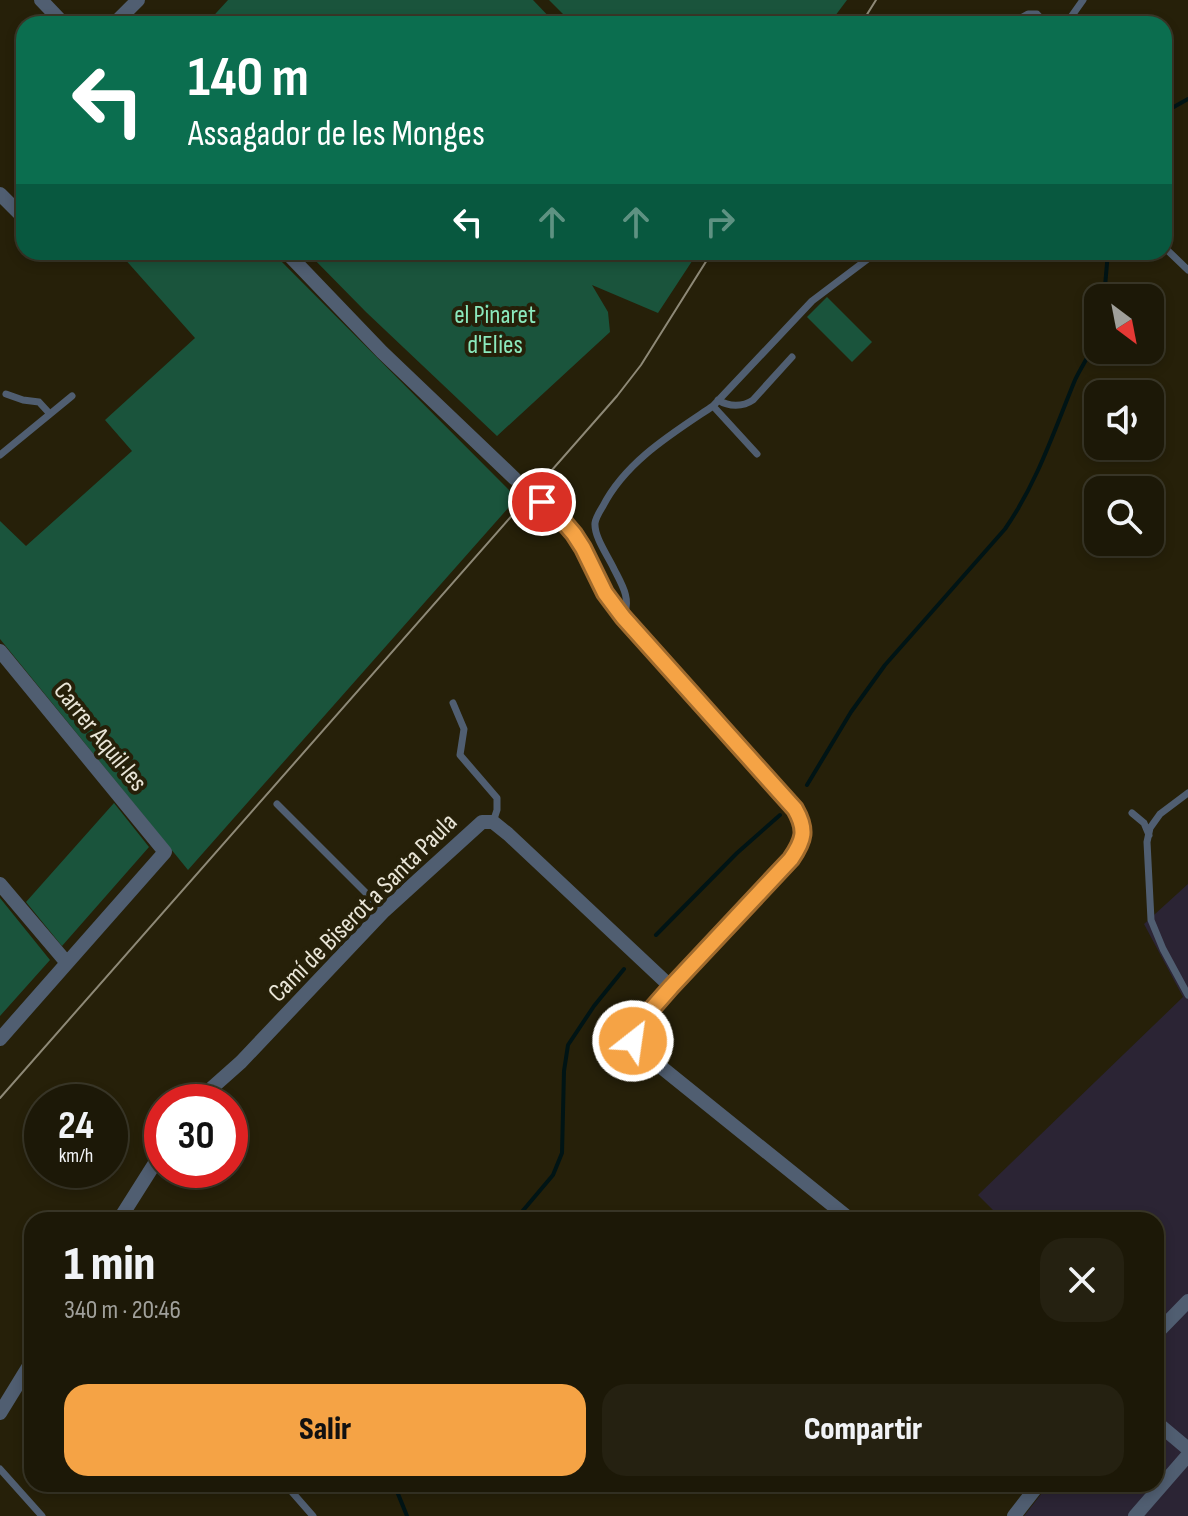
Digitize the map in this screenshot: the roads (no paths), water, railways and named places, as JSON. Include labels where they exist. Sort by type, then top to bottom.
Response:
[{"type":"street","points":[[41,0],[56,16]]},
{"type":"street","points":[[122,16],[138,0]]},
{"type":"street","points":[[0,194],[16,210]]},
{"type":"street","points":[[294,260],[382,352],[514,478]]},
{"type":"street","points":[[542,502],[574,534],[605,593],[623,617],[795,809],[802,824],[803,836],[791,859],[634,1029],[633,1041],[640,1050],[841,1212]]},
{"type":"street","name":"Carrer Aquil·les","points":[[0,651],[165,852],[67,963]]},
{"type":"street","name":"Camí de Biserot a Santa Paula","points":[[216,1084],[241,1062],[384,911],[482,822],[493,822],[671,987]]},
{"type":"street","points":[[0,884],[67,963],[0,1039]]},
{"type":"street","points":[[130,1212],[144,1185]]},
{"type":"street","points":[[1164,1326],[1188,1301]]},
{"type":"street","points":[[0,1413],[24,1374]]},
{"type":"street","points":[[1164,1430],[1188,1452],[1164,1481]]},
{"type":"street","points":[[1014,1516],[1033,1492]]},
{"type":"street","points":[[1135,1516],[1155,1492]]},
{"type":"lane","points":[[1172,255],[1188,270]]},
{"type":"lane","points":[[623,617],[627,608],[626,595],[595,528],[595,520],[614,488],[648,453],[716,403],[812,301],[866,260]]},
{"type":"lane","points":[[716,403],[745,405],[792,357]]},
{"type":"lane","points":[[6,394],[39,402],[50,414]]},
{"type":"lane","points":[[0,455],[72,396]]},
{"type":"lane","points":[[716,403],[757,454]]},
{"type":"lane","points":[[453,703],[464,729],[460,755],[497,798],[493,822]]},
{"type":"lane","points":[[1188,793],[1160,814],[1150,828],[1147,865],[1151,920],[1188,995]]},
{"type":"lane","points":[[277,804],[384,911]]},
{"type":"lane","points":[[1132,813],[1144,823],[1149,835]]},
{"type":"lane","points":[[0,1469],[42,1516]]},
{"type":"lane","points":[[292,1492],[313,1516]]},
{"type":"waterway","points":[[1172,108],[1188,99]]},
{"type":"waterway","points":[[1105,284],[1107,260]]},
{"type":"waterway","points":[[807,785],[851,712],[885,665],[1005,529],[1036,475],[1084,364]]},
{"type":"waterway","points":[[656,935],[737,853],[780,815]]},
{"type":"waterway","points":[[522,1212],[553,1175],[562,1153],[564,1071],[568,1045],[624,969]]},
{"type":"waterway","points":[[397,1492],[407,1516]]},
{"type":"tunnel","points":[[514,478],[542,502]]},
{"type":"tram line","points":[[866,16],[876,0]]},
{"type":"tram line","points":[[0,1098],[617,396],[641,365],[707,260]]},
{"type":"park label","name":"el Pinaret d'Elies","points":[[495,329]]}]
